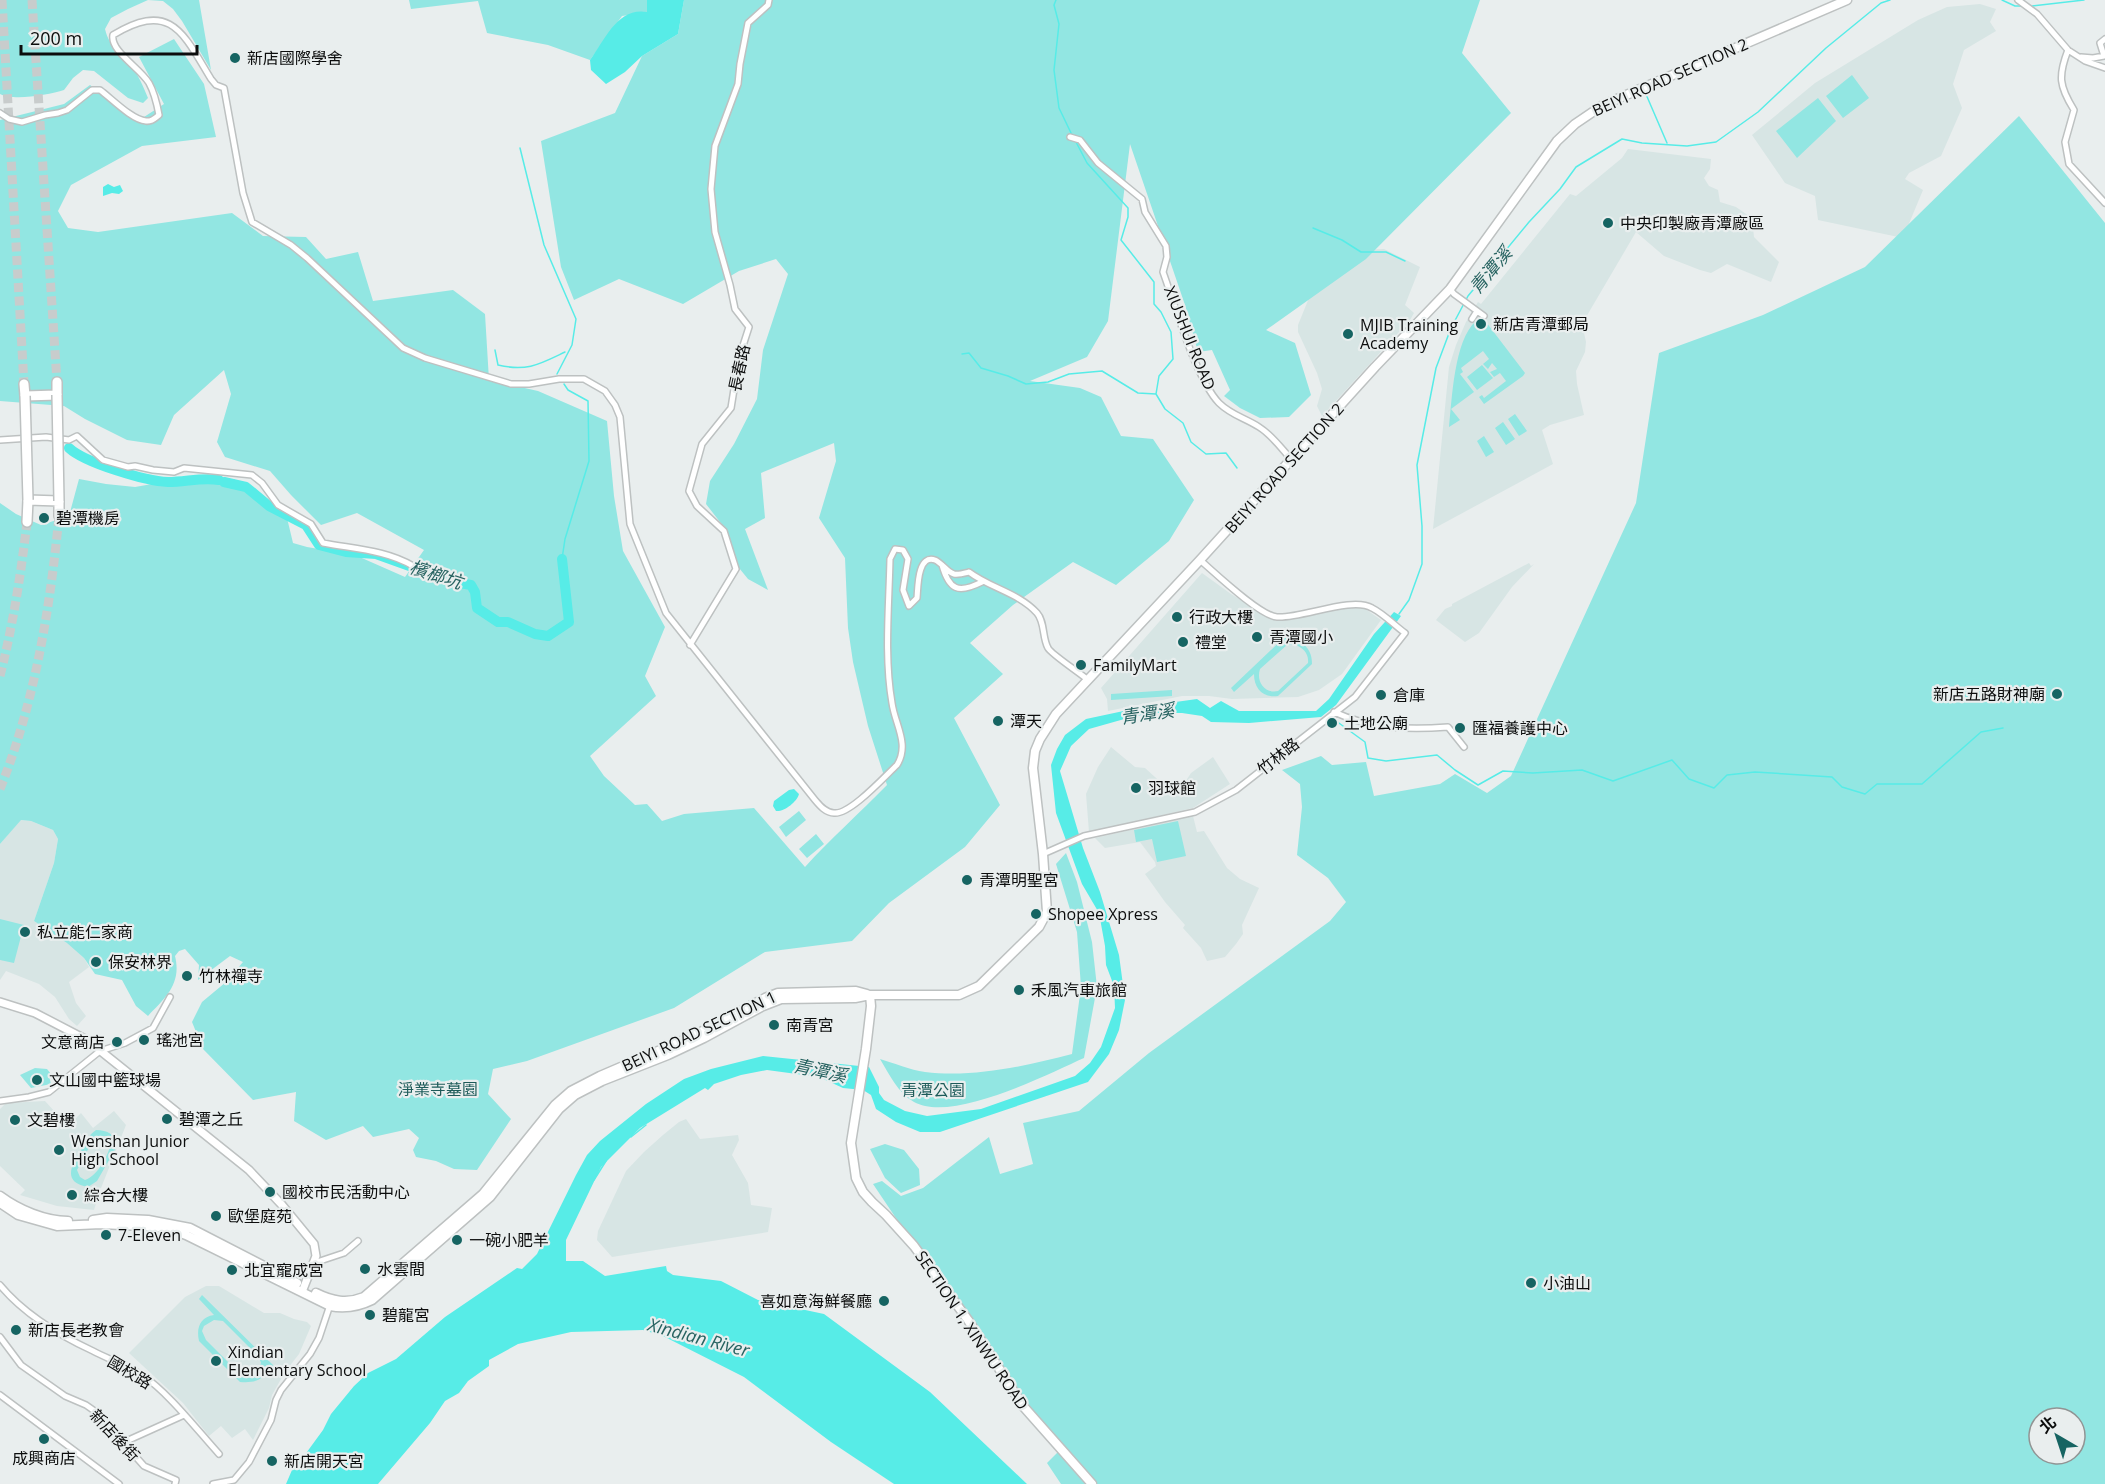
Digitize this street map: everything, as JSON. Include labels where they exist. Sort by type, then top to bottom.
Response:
[{"type":"highway","points":[[57,382],[59,516]]},
{"type":"highway","points":[[24,384],[27,522]]},
{"type":"highway","points":[[25,396],[57,395]]},
{"type":"highway","points":[[28,500],[59,501]]},
{"type":"main road","name":"BEIYI ROAD SECTION 2","points":[[870,995],[959,995],[979,986],[1039,927],[1047,912],[1033,768],[1035,751],[1040,739],[1056,714],[1375,367],[1452,291],[1566,132],[1585,115],[1632,91],[1835,2],[1847,0]]},
{"type":"main road","name":"BEIYI ROAD SECTION 1","points":[[0,1203],[18,1215],[57,1226],[107,1224],[167,1228],[331,1303],[346,1302],[364,1297],[483,1194],[555,1105],[580,1086],[693,1036],[778,993],[855,991],[870,995]]},
{"type":"main road","name":"SECTION 1, XINWU ROAD","points":[[870,995],[871,1006],[866,1048],[851,1143],[856,1178],[863,1192],[914,1246],[968,1320],[1023,1406],[1092,1484]]},
{"type":"main road","name":"BEIYI ROAD SECTION 1","points":[[0,1196],[37,1215],[58,1221],[107,1218],[148,1220],[190,1228],[303,1290]]},
{"type":"street","name":"長春路","points":[[690,645],[736,569],[724,531],[697,506],[689,491],[702,444],[731,408],[739,358],[749,327],[735,309],[715,232],[711,189],[715,146],[738,84],[748,23],[768,5],[769,0]]},
{"type":"street","points":[[2018,0],[2032,10],[2068,50],[2105,68]]},
{"type":"street","points":[[0,113],[9,119],[22,122],[67,110],[92,90],[100,90],[138,119],[152,120],[159,115],[148,83],[134,65],[116,49],[112,41],[113,35],[130,22],[153,15],[163,16],[181,29],[211,79],[216,85],[224,88],[243,193],[252,222],[308,258],[403,348],[425,358],[511,384],[585,379],[605,391],[620,417],[630,524],[639,552],[666,613],[826,811],[842,812],[877,784],[902,757],[904,746],[892,705],[890,683],[889,608],[892,553],[899,549],[903,550],[908,559],[903,590],[909,606],[917,598],[918,578],[925,563],[930,560],[954,574],[969,572],[982,582],[1024,602],[1039,614],[1049,651],[1088,680]]},
{"type":"street","points":[[2077,56],[2093,58],[2104,56],[2100,43],[2105,39]]},
{"type":"street","points":[[2068,50],[2060,74],[2062,92],[2074,110],[2065,142],[2069,164],[2105,203]]},
{"type":"street","name":"XIUSHUI ROAD","points":[[1070,136],[1080,140],[1098,163],[1142,199],[1145,212],[1166,246],[1167,257],[1163,272],[1194,357],[1213,396],[1237,417],[1270,435],[1292,459]]},
{"type":"street","points":[[1452,291],[1484,316]]},
{"type":"street","points":[[1472,320],[1475,309]]},
{"type":"street","points":[[0,440],[46,437],[69,440],[77,436],[104,460],[128,467],[174,472],[184,468],[252,475],[262,483],[278,505],[311,524],[323,543],[385,554],[413,566]]},
{"type":"street","name":"竹林路","points":[[1043,854],[1084,836],[1195,812],[1236,790],[1355,697],[1405,633],[1372,608],[1351,605],[1275,618],[1247,601],[1200,560]]},
{"type":"street","points":[[942,565],[948,583],[956,588],[973,587],[982,582]]},
{"type":"street","points":[[1334,712],[1355,721],[1405,729],[1448,727],[1464,747]]},
{"type":"street","points":[[0,1101],[49,1092],[100,1051],[125,1043],[153,1028],[170,997]]},
{"type":"street","points":[[0,1002],[35,1013],[70,1030],[117,1064],[249,1170],[278,1200],[314,1244],[316,1256],[303,1290]]},
{"type":"street","points":[[314,1263],[344,1253],[358,1241]]},
{"type":"street","name":"國校路","points":[[0,1285],[34,1318],[91,1351],[145,1377],[219,1454]]},
{"type":"street","points":[[213,1484],[234,1480],[249,1462],[271,1420],[280,1389],[310,1354],[319,1338],[331,1303]]},
{"type":"street","name":"新店後街","points":[[0,1337],[21,1365],[65,1396],[96,1412],[144,1466],[176,1480],[175,1484]]},
{"type":"street","points":[[0,1395],[119,1484]]},
{"type":"street","points":[[122,1443],[184,1415]]},
{"type":"shaded area","points":[[1980,4],[1996,9],[1990,22],[1996,31],[1964,50],[1953,84],[1962,108],[1941,156],[1909,173],[1905,179],[1923,190],[1903,238],[1818,220],[1815,196],[1785,183],[1752,135],[1815,83],[1918,20],[1947,7]]},
{"type":"shaded area","points":[[1628,149],[1711,159],[1710,169],[1704,178],[1709,186],[1718,190],[1720,202],[1736,207],[1752,218],[1754,237],[1779,262],[1771,282],[1727,264],[1711,273],[1700,270],[1664,256],[1636,232],[1582,324],[1586,342],[1585,352],[1576,371],[1584,415],[1550,425],[1542,430],[1553,464],[1433,529],[1449,367],[1466,322],[1478,302],[1481,304],[1570,194],[1576,196],[1622,158]]},
{"type":"shaded area","name":"MJIB Training Academy","points":[[1384,249],[1420,267],[1405,305],[1414,313],[1322,416],[1317,406],[1322,389],[1298,332],[1298,325],[1311,293],[1361,250]]},
{"type":"shaded area","points":[[1529,563],[1531,566],[1534,564],[1512,587],[1479,633],[1465,642],[1436,620],[1452,604]]},
{"type":"shaded area","name":"青潭國小","points":[[1202,573],[1231,594],[1276,621],[1351,608],[1364,608],[1381,620],[1342,674],[1319,690],[1298,697],[1232,699],[1182,696],[1108,711],[1107,699],[1101,688]]},
{"type":"shaded area","points":[[1111,747],[1135,767],[1145,768],[1176,796],[1191,773],[1213,757],[1230,784],[1193,808],[1089,832],[1086,794],[1098,767]]},
{"type":"shaded area","points":[[1193,816],[1197,832],[1204,831],[1227,868],[1240,879],[1259,888],[1242,925],[1243,934],[1236,944],[1225,957],[1207,961],[1201,948],[1183,928],[1185,925],[1145,874],[1156,866],[1140,842],[1105,848],[1095,838]]},
{"type":"shaded area","name":"私立能仁家商","points":[[20,820],[31,821],[53,830],[58,839],[54,863],[34,921],[67,942],[84,958],[89,967],[69,982],[76,1003],[86,1016],[77,1026],[69,1019],[55,997],[39,984],[6,971],[0,980],[0,844]]},
{"type":"shaded area","name":"Wenshan Junior High School","points":[[45,1101],[68,1126],[81,1113],[93,1128],[114,1111],[126,1125],[94,1210],[57,1206],[20,1195],[25,1190],[0,1166],[0,1109],[6,1103]]},
{"type":"shaded area","points":[[686,1119],[700,1139],[738,1135],[739,1140],[732,1155],[748,1183],[751,1205],[772,1208],[768,1232],[612,1257],[597,1240],[598,1231],[626,1171],[663,1135]]},
{"type":"shaded area","name":"Xindian Elementary School","points":[[206,1286],[219,1286],[264,1313],[280,1313],[307,1322],[311,1326],[299,1354],[272,1395],[269,1408],[253,1440],[245,1429],[232,1438],[221,1426],[209,1436],[183,1403],[129,1353],[185,1297]]},
{"type":"green space","points":[[0,0],[148,0],[111,18],[105,29],[112,45],[135,72],[148,98],[143,103],[128,98],[94,71],[83,70],[64,90],[22,97],[0,94]]},
{"type":"green space","points":[[148,0],[199,0],[211,70],[173,9],[163,1]]},
{"type":"green space","points":[[409,0],[647,0],[648,12],[622,16],[590,60],[548,45],[487,33],[478,1],[411,9]]},
{"type":"green space","name":"淨業寺墓園","points":[[684,0],[1480,0],[1462,53],[1511,113],[1366,259],[1266,330],[1295,343],[1311,395],[1289,417],[1260,418],[1240,408],[1224,396],[1230,390],[1212,350],[1198,352],[1185,305],[1130,144],[1108,321],[1087,357],[1030,381],[1080,388],[1101,397],[1121,436],[1153,439],[1194,500],[1169,541],[1116,585],[1073,562],[1013,605],[970,643],[1003,674],[954,718],[1000,805],[965,847],[889,903],[852,941],[765,952],[674,1008],[527,1061],[493,1069],[488,1094],[511,1119],[477,1170],[454,1169],[436,1161],[416,1157],[413,1150],[419,1138],[409,1129],[373,1137],[363,1126],[326,1140],[294,1121],[296,1092],[253,1100],[203,1049],[192,1022],[202,1002],[226,982],[243,962],[230,956],[198,980],[199,965],[185,949],[179,951],[175,956],[177,966],[174,983],[148,1016],[136,1006],[122,980],[95,974],[84,958],[67,943],[34,921],[54,863],[58,839],[53,830],[31,821],[21,820],[0,844],[0,503],[16,514],[41,525],[69,516],[79,479],[135,487],[169,481],[234,479],[287,518],[293,543],[355,555],[405,577],[424,550],[357,513],[321,525],[270,471],[225,457],[217,442],[231,394],[224,370],[174,415],[161,445],[127,440],[64,406],[0,401],[0,120],[64,104],[90,85],[125,112],[144,117],[164,104],[139,57],[174,39],[204,84],[216,137],[142,146],[71,185],[58,211],[68,228],[98,232],[232,213],[263,236],[306,237],[326,259],[358,252],[373,301],[453,290],[485,314],[489,380],[538,391],[607,421],[614,496],[623,551],[665,627],[645,676],[656,696],[590,756],[604,776],[635,805],[647,804],[662,821],[684,814],[754,808],[805,867],[887,785],[868,726],[853,662],[848,628],[845,558],[819,518],[836,461],[834,443],[761,473],[765,518],[745,529],[768,590],[748,579],[735,563],[727,531],[706,504],[710,481],[734,444],[757,399],[763,350],[788,274],[776,259],[739,271],[683,304],[619,279],[574,300],[561,267],[541,141],[615,113],[642,56],[678,34]]},
{"type":"green space","points":[[1852,75],[1869,98],[1843,118],[1826,96]]},
{"type":"green space","points":[[1818,98],[1836,121],[1797,158],[1776,131]]},
{"type":"green space","points":[[2019,116],[2105,223],[2105,1484],[1061,1484],[1047,1463],[1063,1447],[1019,1401],[873,1184],[882,1181],[901,1196],[923,1188],[989,1137],[1000,1174],[1033,1164],[1023,1123],[1079,1111],[1149,1053],[1330,921],[1346,902],[1328,878],[1297,855],[1302,807],[1300,784],[1282,770],[1321,756],[1332,765],[1366,762],[1374,796],[1440,784],[1455,774],[1487,793],[1511,776],[1636,503],[1659,353],[1763,315],[1865,267]]},
{"type":"green space","points":[[1479,318],[1483,318],[1525,373],[1484,404],[1479,397],[1482,395],[1484,398],[1506,381],[1500,373],[1494,377],[1490,372],[1497,369],[1492,363],[1488,369],[1483,364],[1489,359],[1483,351],[1461,368],[1463,372],[1460,374],[1474,392],[1451,409],[1460,420],[1449,427],[1455,371],[1459,356],[1463,342],[1476,321],[1481,329],[1485,326]]},
{"type":"green space","points":[[1482,365],[1493,378],[1477,390],[1467,377]]},
{"type":"green space","points":[[1515,414],[1527,431],[1519,436],[1508,419]]},
{"type":"green space","points":[[1503,422],[1515,439],[1506,445],[1495,428]]},
{"type":"green space","points":[[1484,436],[1494,452],[1486,457],[1477,441]]},
{"type":"green space","points":[[1290,632],[1295,637],[1291,641],[1300,641],[1309,651],[1312,664],[1278,696],[1263,694],[1257,688],[1254,674],[1234,692],[1231,688]],"holes":[[[1294,644],[1303,649],[1308,663],[1278,691],[1265,689],[1260,682],[1260,669],[1287,645]]]},
{"type":"green space","points":[[1172,690],[1172,696],[1111,700],[1111,694]]},
{"type":"green space","points":[[799,811],[806,820],[786,837],[779,827]]},
{"type":"green space","points":[[1178,821],[1186,856],[1157,862],[1152,839],[1136,842],[1134,830]]},
{"type":"green space","points":[[816,834],[824,844],[807,858],[799,849]]},
{"type":"green space","name":"青潭公園","points":[[1066,853],[1077,882],[1092,942],[1097,987],[1084,1058],[1024,1085],[974,1102],[931,1107],[914,1102],[890,1077],[880,1059],[919,1071],[962,1073],[1018,1067],[1072,1054],[1081,987],[1077,932],[1056,864]]},
{"type":"green space","points":[[0,919],[24,925],[14,963],[0,960]]},
{"type":"green space","name":"文山國中籃球場","points":[[35,1068],[47,1069],[51,1074],[49,1076],[51,1084],[31,1088],[20,1075]]},
{"type":"green space","points":[[96,1130],[111,1134],[116,1148],[97,1181],[88,1187],[75,1181],[71,1173],[77,1156],[87,1139]],"holes":[[[98,1136],[108,1136],[112,1141],[105,1158],[95,1174],[85,1180],[80,1177],[77,1170],[93,1140]]]},
{"type":"green space","points":[[885,1144],[904,1150],[919,1169],[920,1185],[901,1193],[885,1178],[870,1149]]},
{"type":"green space","points":[[202,1295],[274,1366],[271,1369],[266,1365],[264,1375],[258,1380],[240,1382],[199,1341],[200,1324],[205,1318],[214,1315],[199,1299]],"holes":[[[214,1320],[223,1321],[259,1357],[261,1363],[257,1373],[241,1375],[206,1340],[202,1331],[204,1326]]]},
{"type":"water","points":[[647,0],[684,0],[678,34],[642,56],[625,72],[606,84],[591,70],[590,60],[620,19],[628,14],[647,12]]},
{"type":"water","points":[[108,184],[114,187],[120,185],[123,191],[119,194],[112,193],[103,196],[103,187]]},
{"type":"water","name":"Xindian River","points":[[1394,612],[1401,616],[1336,705],[1321,717],[1249,723],[1211,722],[1202,716],[1157,713],[1135,716],[1089,729],[1071,746],[1060,771],[1119,955],[1125,1000],[1119,1030],[1109,1054],[1088,1082],[940,1132],[920,1132],[896,1122],[876,1109],[871,1095],[863,1090],[843,1088],[819,1077],[767,1070],[741,1075],[714,1084],[708,1090],[705,1088],[640,1128],[601,1167],[566,1240],[566,1261],[583,1261],[605,1276],[666,1266],[667,1271],[673,1275],[721,1281],[758,1300],[824,1314],[930,1392],[1027,1484],[894,1484],[831,1442],[744,1377],[663,1336],[643,1330],[571,1332],[518,1344],[489,1360],[489,1366],[468,1381],[459,1393],[445,1401],[430,1423],[378,1484],[286,1484],[298,1456],[304,1456],[323,1430],[331,1414],[354,1386],[368,1373],[396,1359],[445,1317],[517,1268],[522,1269],[537,1254],[587,1155],[600,1141],[646,1104],[684,1079],[711,1069],[763,1056],[869,1067],[884,1100],[905,1111],[927,1116],[981,1109],[1075,1076],[1090,1063],[1101,1047],[1115,1008],[1114,986],[1106,965],[1099,913],[1082,884],[1056,813],[1051,765],[1065,735],[1086,719],[1147,706],[1197,699],[1210,708],[1221,701],[1239,711],[1316,711],[1329,699],[1374,634]]},
{"type":"water","points":[[794,789],[799,794],[796,800],[786,808],[776,811],[773,806],[774,801]]},
{"type":"waterway","points":[[1056,0],[1054,5],[1059,24],[1054,70],[1059,108],[1072,135]]},
{"type":"waterway","name":"青潭溪","points":[[1399,614],[1409,600],[1422,564],[1422,526],[1417,465],[1436,368],[1451,328],[1468,296],[1529,222],[1560,189],[1576,167],[1622,139],[1642,143],[1687,146],[1716,142],[1758,112],[1826,48],[1881,3],[1890,0]]},
{"type":"waterway","name":"青潭溪","points":[[2002,0],[2015,6],[2024,6]]},
{"type":"waterway","name":"青潭溪","points":[[2032,6],[2084,0]]},
{"type":"waterway","points":[[1645,92],[1667,143]]},
{"type":"waterway","points":[[1076,142],[1087,163],[1128,208],[1128,217],[1121,240],[1154,282],[1154,304],[1161,312],[1171,332],[1173,359],[1159,376],[1156,394],[1165,409],[1183,423],[1191,442],[1206,454],[1226,453],[1237,468]]},
{"type":"waterway","name":"檳榔坑","points":[[520,148],[544,245],[576,319],[572,345],[557,374]]},
{"type":"waterway","points":[[1313,228],[1342,240],[1361,252],[1386,252],[1405,261]]},
{"type":"waterway","points":[[495,350],[498,365],[517,368],[533,366],[565,352]]},
{"type":"waterway","points":[[962,354],[969,353],[981,368],[1026,384],[1048,382],[1069,374],[1102,371],[1138,393],[1156,394]]},
{"type":"waterway","name":"檳榔坑","points":[[562,559],[565,539],[589,461],[588,401],[568,390],[564,384]]},
{"type":"waterway","name":"檳榔坑","points":[[69,448],[88,460],[158,481],[219,480]]},
{"type":"waterway","name":"檳榔坑","points":[[224,482],[246,487],[269,506],[306,525],[319,545],[346,552],[376,554],[454,582],[471,585],[475,592],[477,608],[498,622],[508,622],[535,634],[548,636],[569,622],[562,559]]},
{"type":"waterway","points":[[1332,718],[1365,742],[1368,758],[1386,761],[1437,755],[1478,785],[1503,771],[1533,773],[1582,770],[1613,781],[1672,760],[1689,779],[1714,788],[1727,775],[1755,772],[1832,777],[1842,787],[1865,794],[1877,784],[1922,784],[1981,732],[2003,728]]},
{"type":"waterway","name":"青潭溪","points":[[631,1137],[646,1125]]},
{"type":"waterway","name":"青潭溪","points":[[594,1180],[606,1161]]},
{"type":"tunnel","points":[[2,0],[24,384]]},
{"type":"tunnel","points":[[32,0],[57,382]]},
{"type":"tunnel","points":[[0,789],[32,689],[46,620],[59,516]]},
{"type":"tunnel","points":[[0,676],[16,599],[27,522]]},
{"type":"place","name":"新店國際學舍","points":[[235,58]]},
{"type":"place","name":"中央印製廠青潭廠區","points":[[1608,223]]},
{"type":"place","name":"新店青潭郵局","points":[[1481,324]]},
{"type":"place","name":"MJIB Training Academy","points":[[1348,334]]},
{"type":"place","name":"碧潭機房","points":[[44,518]]},
{"type":"place","name":"行政大樓","points":[[1177,617]]},
{"type":"place","name":"青潭國小","points":[[1257,637]]},
{"type":"place","name":"禮堂","points":[[1183,642]]},
{"type":"place","name":"FamilyMart","points":[[1081,665]]},
{"type":"place","name":"新店五路財神廟","points":[[2057,694]]},
{"type":"place","name":"倉庫","points":[[1381,695]]},
{"type":"place","name":"潭天","points":[[998,721]]},
{"type":"place","name":"土地公廟","points":[[1332,723]]},
{"type":"place","name":"匯福養護中心","points":[[1460,728]]},
{"type":"place","name":"羽球館","points":[[1136,788]]},
{"type":"place","name":"青潭明聖宮","points":[[967,880]]},
{"type":"place","name":"Shopee Xpress","points":[[1036,914]]},
{"type":"place","name":"私立能仁家商","points":[[25,932]]},
{"type":"place","name":"保安林界","points":[[96,962]]},
{"type":"place","name":"竹林禪寺","points":[[187,976]]},
{"type":"place","name":"禾風汽車旅館","points":[[1019,990]]},
{"type":"place","name":"南青宮","points":[[774,1025]]},
{"type":"place","name":"瑤池宮","points":[[144,1040]]},
{"type":"place","name":"文意商店","points":[[117,1042]]},
{"type":"place","name":"文山國中籃球場","points":[[37,1080]]},
{"type":"place","name":"碧潭之丘","points":[[167,1119]]},
{"type":"place","name":"文碧樓","points":[[15,1120]]},
{"type":"place","name":"Wenshan Junior High School","points":[[59,1150]]},
{"type":"place","name":"國校市民活動中心","points":[[270,1192]]},
{"type":"place","name":"綜合大樓","points":[[72,1195]]},
{"type":"place","name":"歐堡庭苑","points":[[216,1216]]},
{"type":"place","name":"7-Eleven","points":[[106,1235]]},
{"type":"place","name":"一碗小肥羊","points":[[457,1240]]},
{"type":"place","name":"水雲間","points":[[365,1269]]},
{"type":"place","name":"北宜寵成宮","points":[[232,1270]]},
{"type":"place","name":"小油山","points":[[1531,1283]]},
{"type":"place","name":"喜如意海鮮餐廳","points":[[884,1301]]},
{"type":"place","name":"碧龍宮","points":[[370,1315]]},
{"type":"place","name":"新店長老教會","points":[[16,1330]]},
{"type":"place","name":"Xindian Elementary School","points":[[216,1361]]},
{"type":"place","name":"成興商店","points":[[44,1439]]},
{"type":"place","name":"新店開天宮","points":[[272,1461]]}]
